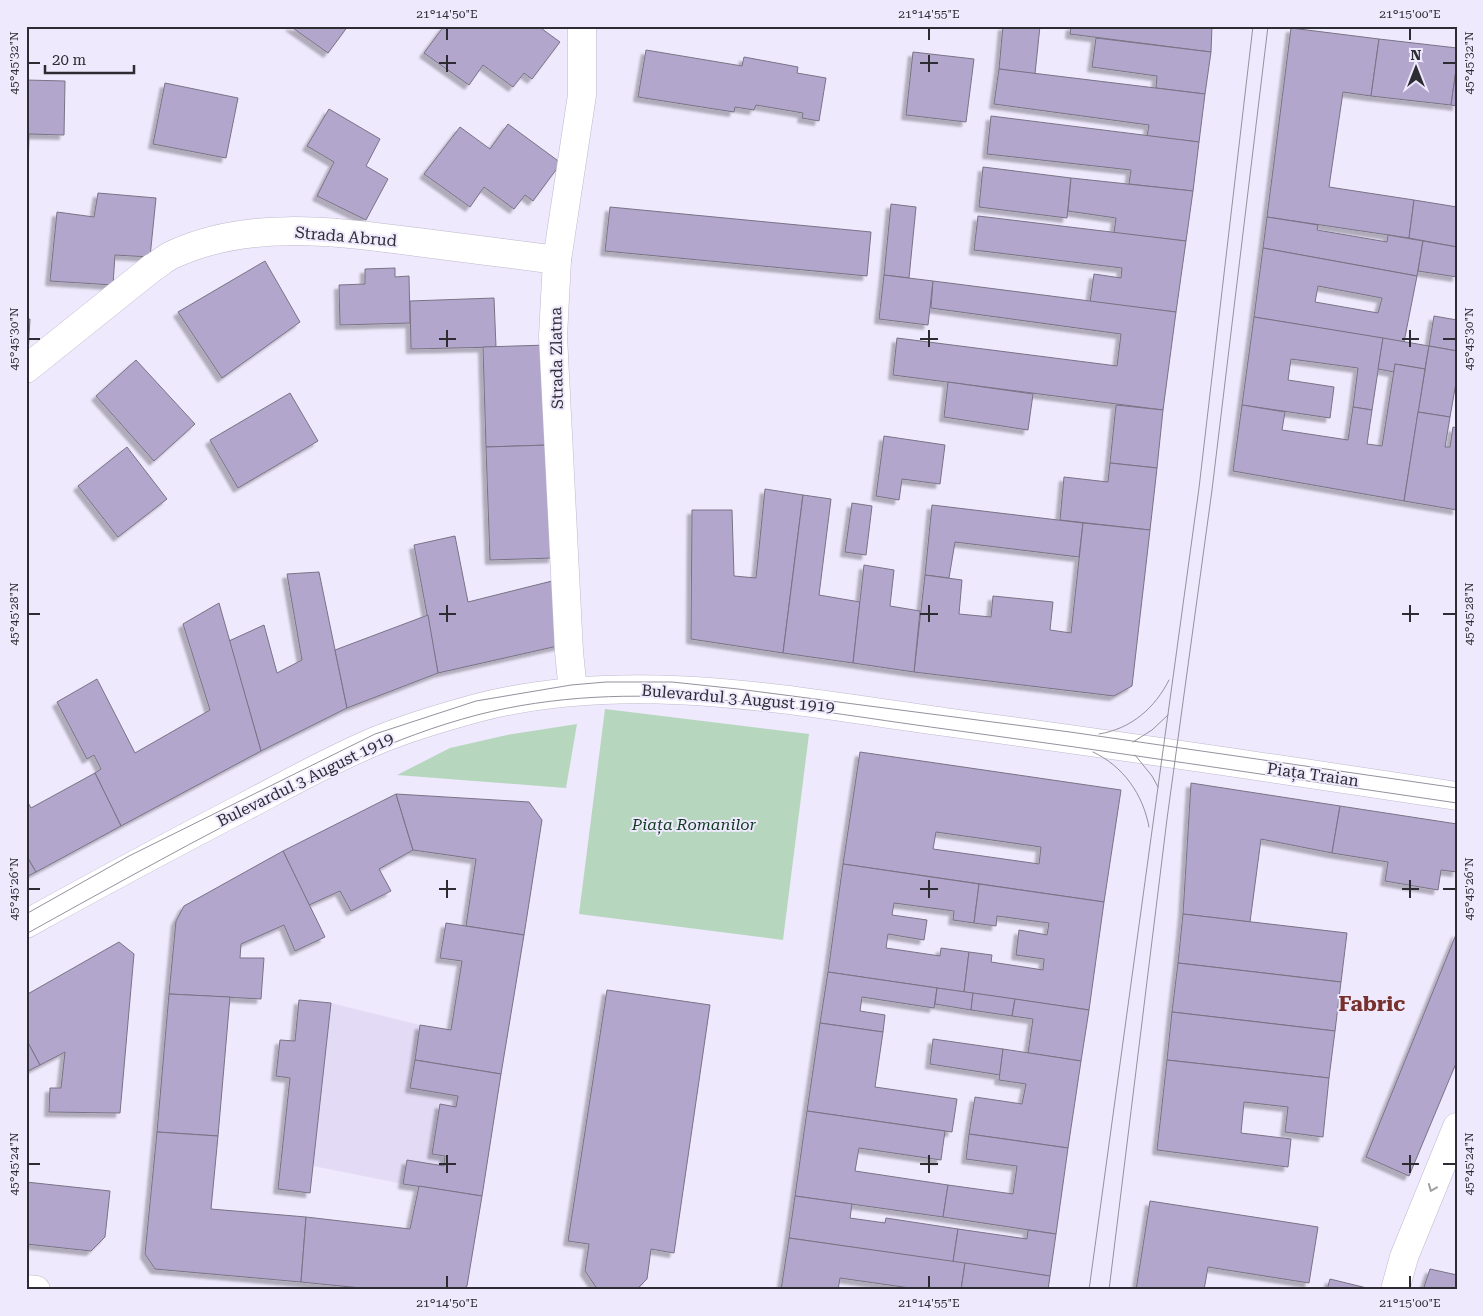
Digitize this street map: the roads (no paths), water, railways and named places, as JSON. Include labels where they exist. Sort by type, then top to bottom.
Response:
[{"type":"street","name":"Strada Zlatna","points":[[572,691],[553,336],[556,260],[582,95],[582,26]]},
{"type":"street","name":"Strada Abrud","points":[[26,369],[152,268],[173,254],[204,243],[239,235],[306,230],[556,260]]},
{"type":"street","name":"Bulevardul 3 August 1919","points":[[26,924],[134,864],[377,740],[478,708],[530,697],[572,691],[642,688],[706,692],[817,705],[1169,753]]},
{"type":"street","name":"Piața Traian","points":[[1169,753],[1457,796]]},
{"type":"street","points":[[1396,1290],[1404,1257],[1457,1127]]},
{"type":"street","points":[[26,1289],[36,1290]]},
{"type":"tram line","points":[[1089,1290],[1199,488],[1253,26]]},
{"type":"tram line","points":[[1109,1290],[1167,819],[1212,490],[1268,26]]},
{"type":"tram line","points":[[1099,734],[1121,727],[1141,716],[1157,700],[1169,680]]},
{"type":"tram line","points":[[26,914],[129,856],[375,734],[476,701],[571,685],[606,682],[672,682],[738,689],[1070,732],[1457,788]]},
{"type":"tram line","points":[[26,934],[161,859],[357,758],[416,734],[477,715],[536,703],[594,697],[652,696],[711,699],[828,712],[1457,803]]},
{"type":"tram line","points":[[1133,742],[1152,730],[1168,715]]},
{"type":"tram line","points":[[1093,752],[1114,765],[1130,782],[1142,803],[1149,827]]},
{"type":"tram line","points":[[1135,755],[1152,776],[1158,787]]},
{"type":"district","name":"Fabric","points":[[1372,1004]]},
{"type":"park label","name":"Piața Romanilor","points":[[694,824]]}]
